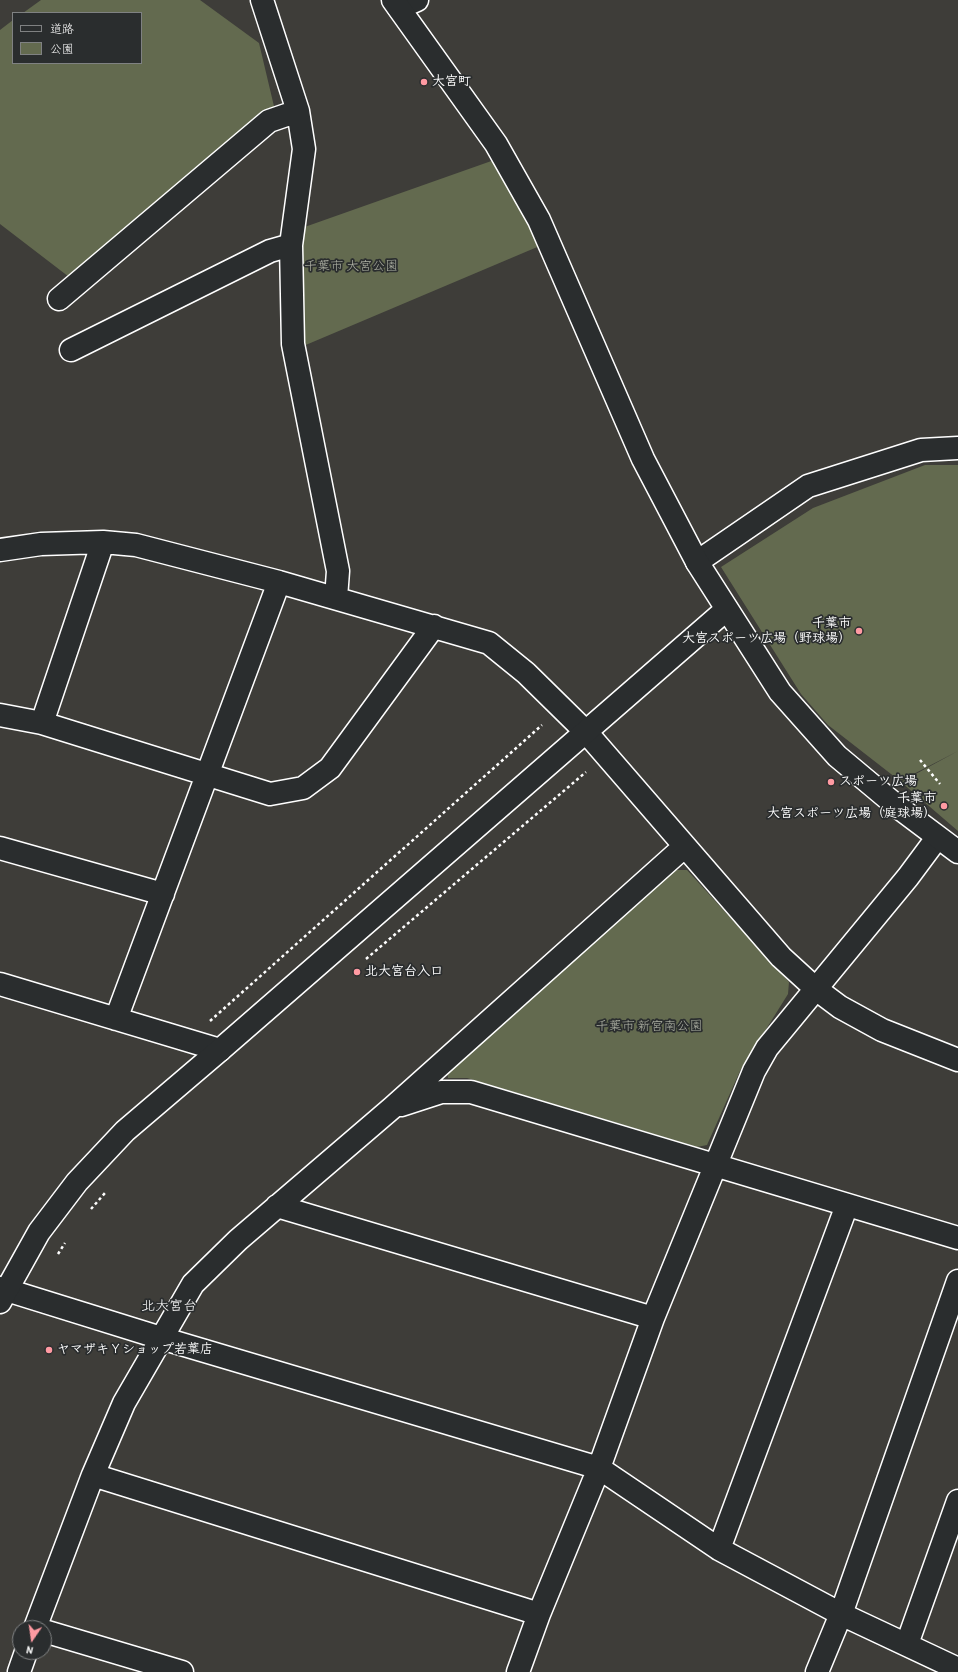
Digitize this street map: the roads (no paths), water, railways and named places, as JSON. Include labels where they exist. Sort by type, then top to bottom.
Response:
[{"type":"street","points":[[262,0],[298,111],[304,149],[291,245],[293,344],[338,571],[336,598]]},
{"type":"street","points":[[403,3],[496,144],[539,220],[643,459],[697,562],[780,692],[837,756],[937,838],[958,852]]},
{"type":"street","points":[[59,299],[269,121],[298,111]]},
{"type":"street","points":[[70,350],[270,251],[291,245]]},
{"type":"street","points":[[697,562],[808,486],[921,450],[958,448]]},
{"type":"street","points":[[0,550],[41,544],[104,542],[136,545],[279,582],[488,643],[526,673],[586,732],[781,957],[840,1007],[882,1030],[958,1060]]},
{"type":"street","points":[[42,723],[104,542]]},
{"type":"street","points":[[116,1019],[279,582]]},
{"type":"street","points":[[727,609],[125,1131],[77,1182],[39,1232],[2,1293],[161,1338],[599,1468],[719,1549],[841,1614],[958,1669]]},
{"type":"street","points":[[0,716],[42,723],[270,794],[303,788],[330,768],[434,626]]},
{"type":"street","points":[[518,1672],[539,1614],[599,1468],[653,1318],[754,1071],[767,1048],[908,877],[937,838]]},
{"type":"street","points":[[38,1620],[93,1474],[124,1403],[193,1284],[238,1240],[392,1108],[685,846]]},
{"type":"street","points":[[0,848],[162,894]]},
{"type":"street","points":[[0,984],[220,1050]]},
{"type":"street","points":[[392,1108],[440,1092],[471,1092],[958,1238]]},
{"type":"street","points":[[719,1549],[847,1205]]},
{"type":"street","points":[[277,1206],[653,1318]]},
{"type":"street","points":[[816,1672],[841,1614],[958,1281]]},
{"type":"street","points":[[93,1474],[539,1614]]},
{"type":"street","points":[[907,1644],[958,1501]]},
{"type":"street","points":[[52,1634],[182,1672]]},
{"type":"street","points":[[19,1672],[23,1660]]},
{"type":"place","name":"大宮町","points":[[424,82]]},
{"type":"place","name":"千葉市 大宮スポーツ広場（野球場）","points":[[859,631]]},
{"type":"place","name":"スポーツ広場","points":[[831,782]]},
{"type":"place","name":"千葉市 大宮スポーツ広場（庭球場）","points":[[944,806]]},
{"type":"place","name":"北大宮台入口","points":[[357,972]]},
{"type":"place","name":"ヤマザキＹショップ若葉店","points":[[49,1350]]},
{"type":"district","name":"北大宮台","points":[[169,1306]]},
{"type":"park label","name":"千葉市 大宮公園","points":[[351,267]]},
{"type":"park label","name":"千葉市 新宮南公園","points":[[649,1027]]}]
